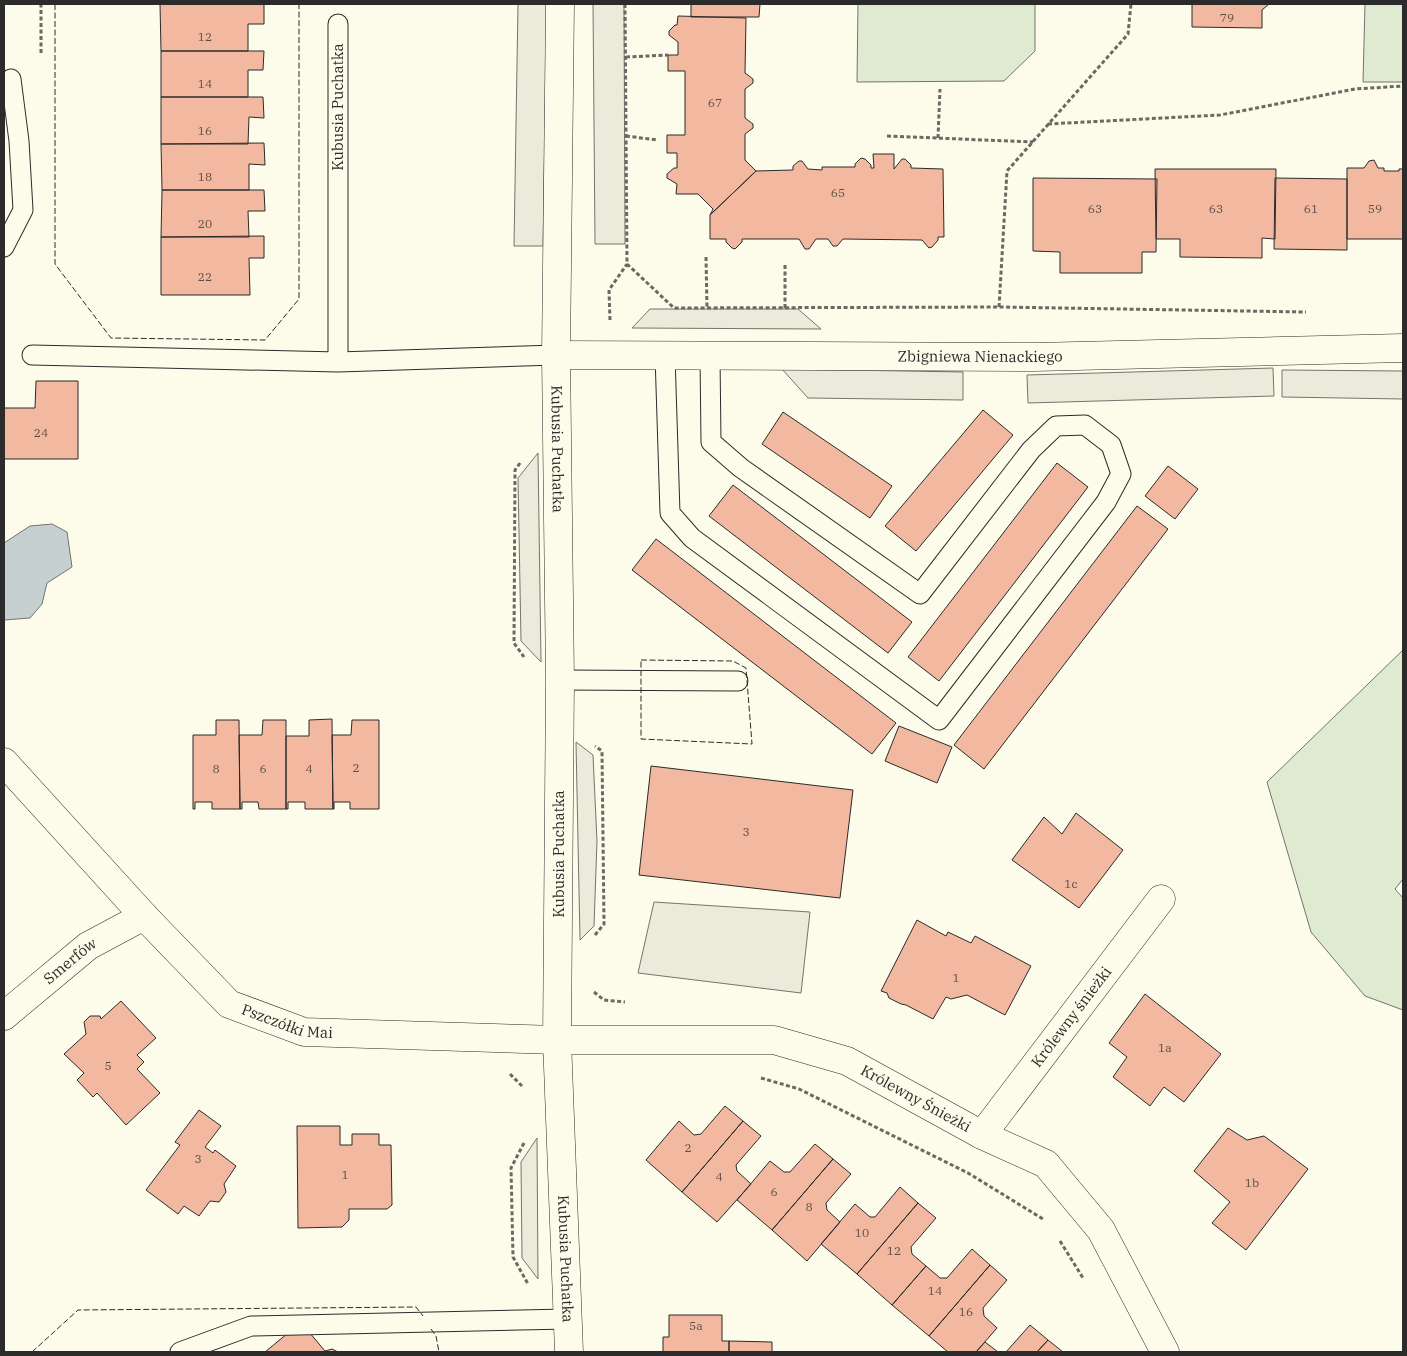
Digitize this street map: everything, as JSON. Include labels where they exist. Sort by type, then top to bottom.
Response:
[{"type":"street","name":"Kubusia Puchatka","points":[[560,4],[556,355],[560,680],[558,1040],[569,1352]]},
{"type":"street","name":"Zbigniewa Nienackiego","points":[[556,355],[1036,357],[1403,348]]},
{"type":"street","name":"Pszczółki Mai","points":[[4,762],[144,916],[229,1004],[304,1032],[558,1040]]},
{"type":"street","name":"Królewny śnieżki","points":[[982,1135],[1161,899]]},
{"type":"street","name":"Smerfów","points":[[4,1016],[88,946],[144,916]]},
{"type":"street","name":"Królewny Śnieżki","points":[[558,1040],[774,1040],[847,1061],[982,1135],[1046,1164],[1102,1230],[1165,1352]]},
{"type":"lane","name":"Kubusia Puchatka","points":[[338,24],[338,362]]},
{"type":"lane","points":[[4,247],[23,210],[19,141],[11,79]]},
{"type":"lane","points":[[32,355],[338,362],[556,355]]},
{"type":"lane","points":[[665,355],[670,512],[692,538],[939,720],[1106,502],[1121,474],[1111,446],[1085,425],[1056,426],[1031,450],[920,594],[741,468],[710,442],[710,356]]},
{"type":"lane","points":[[560,680],[738,681]]},
{"type":"lane","points":[[180,1352],[251,1326],[568,1320]]},
{"type":"path","points":[[41,4],[41,53]]},
{"type":"path","points":[[610,355],[610,290],[627,264],[625,4]]},
{"type":"path","points":[[998,307],[1007,171],[1128,34],[1131,4]]},
{"type":"path","points":[[626,57],[668,56]]},
{"type":"path","points":[[1048,124],[1220,115],[1355,89],[1403,86]]},
{"type":"path","points":[[938,138],[940,89]]},
{"type":"path","points":[[626,136],[658,140]]},
{"type":"path","points":[[887,136],[1032,142]]},
{"type":"path","points":[[706,256],[707,308]]},
{"type":"path","points":[[627,264],[674,308],[998,307],[1314,312]]},
{"type":"path","points":[[785,265],[785,308]]},
{"type":"path","points":[[524,457],[515,470],[514,643],[525,659]]},
{"type":"path","points":[[590,743],[602,750],[604,924],[594,936]]},
{"type":"path","points":[[593,991],[604,1000],[628,1002]]},
{"type":"path","points":[[506,1070],[526,1091],[528,1108],[560,1107]]},
{"type":"path","points":[[753,1075],[799,1089],[826,1102],[968,1173],[1050,1223]]},
{"type":"path","points":[[527,1137],[511,1168],[513,1257],[528,1283],[529,1321]]},
{"type":"path","points":[[1059,1239],[1084,1280]]},
{"type":"green space","points":[[858,4],[1035,4],[1035,51],[1004,81],[857,82]]},
{"type":"green space","points":[[1365,4],[1403,4],[1403,82],[1363,82]]},
{"type":"green space","points":[[1403,650],[1403,879],[1395,889],[1403,898],[1403,1010],[1365,996],[1311,932],[1267,782]]},
{"type":"shaded area","points":[[518,4],[547,4],[543,246],[514,246]]},
{"type":"shaded area","points":[[593,4],[624,4],[625,244],[595,244]]},
{"type":"shaded area","points":[[650,309],[798,309],[821,329],[632,328]]},
{"type":"shaded area","points":[[1273,368],[1274,396],[1028,403],[1027,375]]},
{"type":"shaded area","points":[[782,369],[963,372],[963,400],[808,398]]},
{"type":"shaded area","points":[[1282,370],[1403,371],[1403,399],[1282,397]]},
{"type":"shaded area","points":[[538,453],[541,662],[521,641],[518,478]]},
{"type":"shaded area","points":[[52,524],[67,532],[72,567],[47,583],[42,604],[30,618],[4,620],[4,543],[30,526]]},
{"type":"shaded area","points":[[576,742],[593,755],[597,841],[594,926],[580,940]]},
{"type":"shaded area","points":[[654,902],[810,912],[801,993],[638,973]]},
{"type":"shaded area","points":[[537,1138],[538,1279],[522,1258],[521,1162]]},
{"type":"building","points":[[160,4],[264,4],[264,24],[248,24],[248,51],[161,51]]},
{"type":"building","points":[[691,4],[760,4],[759,17],[691,17]]},
{"type":"building","points":[[1192,4],[1269,4],[1262,10],[1262,28],[1192,27]]},
{"type":"building","points":[[678,16],[746,18],[745,73],[753,79],[753,83],[745,89],[745,118],[753,124],[753,128],[745,134],[745,160],[756,171],[710,215],[713,209],[698,194],[676,194],[677,184],[667,178],[667,174],[674,168],[677,168],[677,153],[667,153],[667,135],[685,135],[685,71],[668,71],[668,55],[678,55],[678,42],[669,35],[669,31],[677,25]]},
{"type":"building","points":[[161,51],[264,51],[263,70],[248,70],[248,97],[161,97]]},
{"type":"building","points":[[161,97],[263,97],[264,118],[249,117],[248,144],[161,144]]},
{"type":"building","points":[[264,143],[265,165],[249,164],[249,190],[162,190],[161,144]]},
{"type":"building","points":[[873,154],[894,154],[894,169],[902,159],[905,159],[911,165],[911,168],[943,169],[944,237],[938,237],[938,240],[932,247],[929,248],[922,240],[843,239],[837,246],[833,246],[828,239],[816,239],[809,249],[805,249],[799,239],[742,239],[742,242],[735,249],[726,242],[726,239],[710,239],[710,215],[756,171],[793,170],[793,166],[799,161],[802,161],[808,169],[822,170],[822,167],[855,167],[855,164],[861,158],[871,165],[871,168],[874,168]]},
{"type":"building","points":[[1374,160],[1378,168],[1384,168],[1384,171],[1399,171],[1399,169],[1403,169],[1403,239],[1347,239],[1347,168],[1364,168],[1369,161]]},
{"type":"building","points":[[1155,169],[1276,169],[1275,239],[1262,238],[1262,258],[1180,257],[1180,239],[1156,239]]},
{"type":"building","points":[[1033,178],[1157,179],[1156,252],[1142,252],[1142,273],[1060,273],[1060,252],[1033,251]]},
{"type":"building","points":[[1275,178],[1347,179],[1347,250],[1274,249]]},
{"type":"building","points":[[162,190],[264,190],[265,211],[248,211],[249,237],[161,237]]},
{"type":"building","points":[[264,236],[264,258],[249,258],[250,295],[161,295],[161,237]]},
{"type":"building","points":[[36,381],[78,381],[78,459],[4,459],[4,408],[35,408]]},
{"type":"building","points":[[983,410],[1013,435],[916,551],[885,526]]},
{"type":"building","points":[[783,412],[892,486],[870,518],[762,444]]},
{"type":"building","points":[[1057,463],[1088,487],[939,681],[908,657]]},
{"type":"building","points":[[1168,466],[1198,489],[1175,519],[1145,496]]},
{"type":"building","points":[[733,485],[912,622],[888,653],[709,516]]},
{"type":"building","points":[[1137,506],[1168,529],[984,769],[954,745]]},
{"type":"building","points":[[656,539],[896,723],[872,754],[632,570]]},
{"type":"building","points":[[332,719],[333,809],[305,809],[305,802],[288,802],[288,809],[286,809],[286,736],[309,736],[309,720]]},
{"type":"building","points":[[216,720],[239,720],[240,809],[212,809],[212,802],[195,802],[195,809],[193,809],[193,735],[216,735]]},
{"type":"building","points":[[263,720],[286,720],[286,809],[259,809],[258,802],[242,802],[242,809],[240,809],[239,735],[262,735]]},
{"type":"building","points":[[352,720],[379,720],[379,809],[350,809],[350,802],[334,802],[333,809],[332,735],[351,735]]},
{"type":"building","points":[[899,726],[952,747],[937,783],[885,761]]},
{"type":"building","points":[[651,766],[853,790],[840,898],[639,875]]},
{"type":"building","points":[[1076,813],[1123,850],[1079,908],[1012,860],[1044,817],[1062,834]]},
{"type":"building","points":[[917,920],[946,936],[948,932],[971,943],[975,936],[1031,966],[1005,1015],[967,995],[951,999],[946,997],[933,1019],[889,998],[887,993],[881,991]]},
{"type":"building","points":[[1145,994],[1221,1054],[1184,1102],[1164,1087],[1150,1106],[1113,1077],[1127,1057],[1109,1043]]},
{"type":"building","points":[[121,1001],[156,1038],[137,1055],[144,1062],[137,1069],[160,1093],[126,1125],[97,1093],[93,1097],[77,1080],[84,1073],[64,1054],[86,1034],[84,1022],[90,1016],[100,1016],[101,1019]]},
{"type":"building","points":[[725,1106],[743,1121],[682,1192],[646,1160],[679,1121],[694,1135],[701,1134]]},
{"type":"building","points":[[199,1110],[221,1126],[205,1147],[213,1153],[215,1150],[236,1166],[224,1184],[226,1192],[219,1202],[210,1201],[199,1216],[184,1206],[178,1214],[146,1190],[180,1145],[175,1142]]},
{"type":"building","points":[[743,1121],[761,1136],[736,1165],[737,1171],[751,1184],[717,1222],[682,1192]]},
{"type":"building","points":[[297,1126],[340,1126],[340,1145],[352,1145],[352,1134],[379,1134],[379,1145],[391,1145],[392,1205],[387,1209],[349,1209],[349,1220],[342,1227],[298,1228]]},
{"type":"building","points":[[1228,1128],[1247,1140],[1264,1136],[1308,1169],[1246,1250],[1212,1223],[1230,1202],[1194,1171]]},
{"type":"building","points":[[815,1144],[833,1159],[772,1230],[737,1200],[770,1161],[784,1172],[790,1172]]},
{"type":"building","points":[[833,1159],[851,1174],[826,1203],[827,1210],[840,1222],[807,1261],[772,1230]]},
{"type":"building","points":[[900,1187],[918,1203],[857,1274],[821,1244],[855,1204],[870,1217],[875,1217]]},
{"type":"building","points":[[918,1203],[936,1218],[911,1247],[912,1254],[926,1266],[892,1305],[857,1274]]},
{"type":"building","points":[[972,1249],[990,1265],[929,1336],[892,1305],[926,1266],[940,1278],[947,1278]]},
{"type":"building","points":[[990,1265],[1007,1280],[983,1308],[984,1316],[997,1328],[976,1352],[948,1352],[929,1336]]},
{"type":"building","points":[[669,1315],[722,1315],[722,1341],[729,1341],[729,1352],[663,1352],[663,1337],[669,1337]]},
{"type":"building","points":[[1030,1325],[1048,1340],[1037,1352],[1006,1352]]},
{"type":"building","points":[[309,1332],[325,1351],[332,1349],[338,1352],[265,1352],[288,1333]]},
{"type":"building","points":[[1048,1340],[1063,1352],[1037,1352]]},
{"type":"building","points":[[729,1341],[772,1342],[772,1352],[729,1352]]},
{"type":"building","points":[[985,1342],[998,1352],[976,1352]]},
{"type":"fence","points":[[55,4],[55,264],[111,338],[265,340],[299,299],[299,4]]},
{"type":"fence","points":[[641,660],[733,661],[746,668],[752,744],[641,739],[641,660]]},
{"type":"fence","points":[[32,1352],[78,1310],[416,1307],[423,1316]]},
{"type":"fence","points":[[431,1329],[436,1336],[439,1352]]}]
